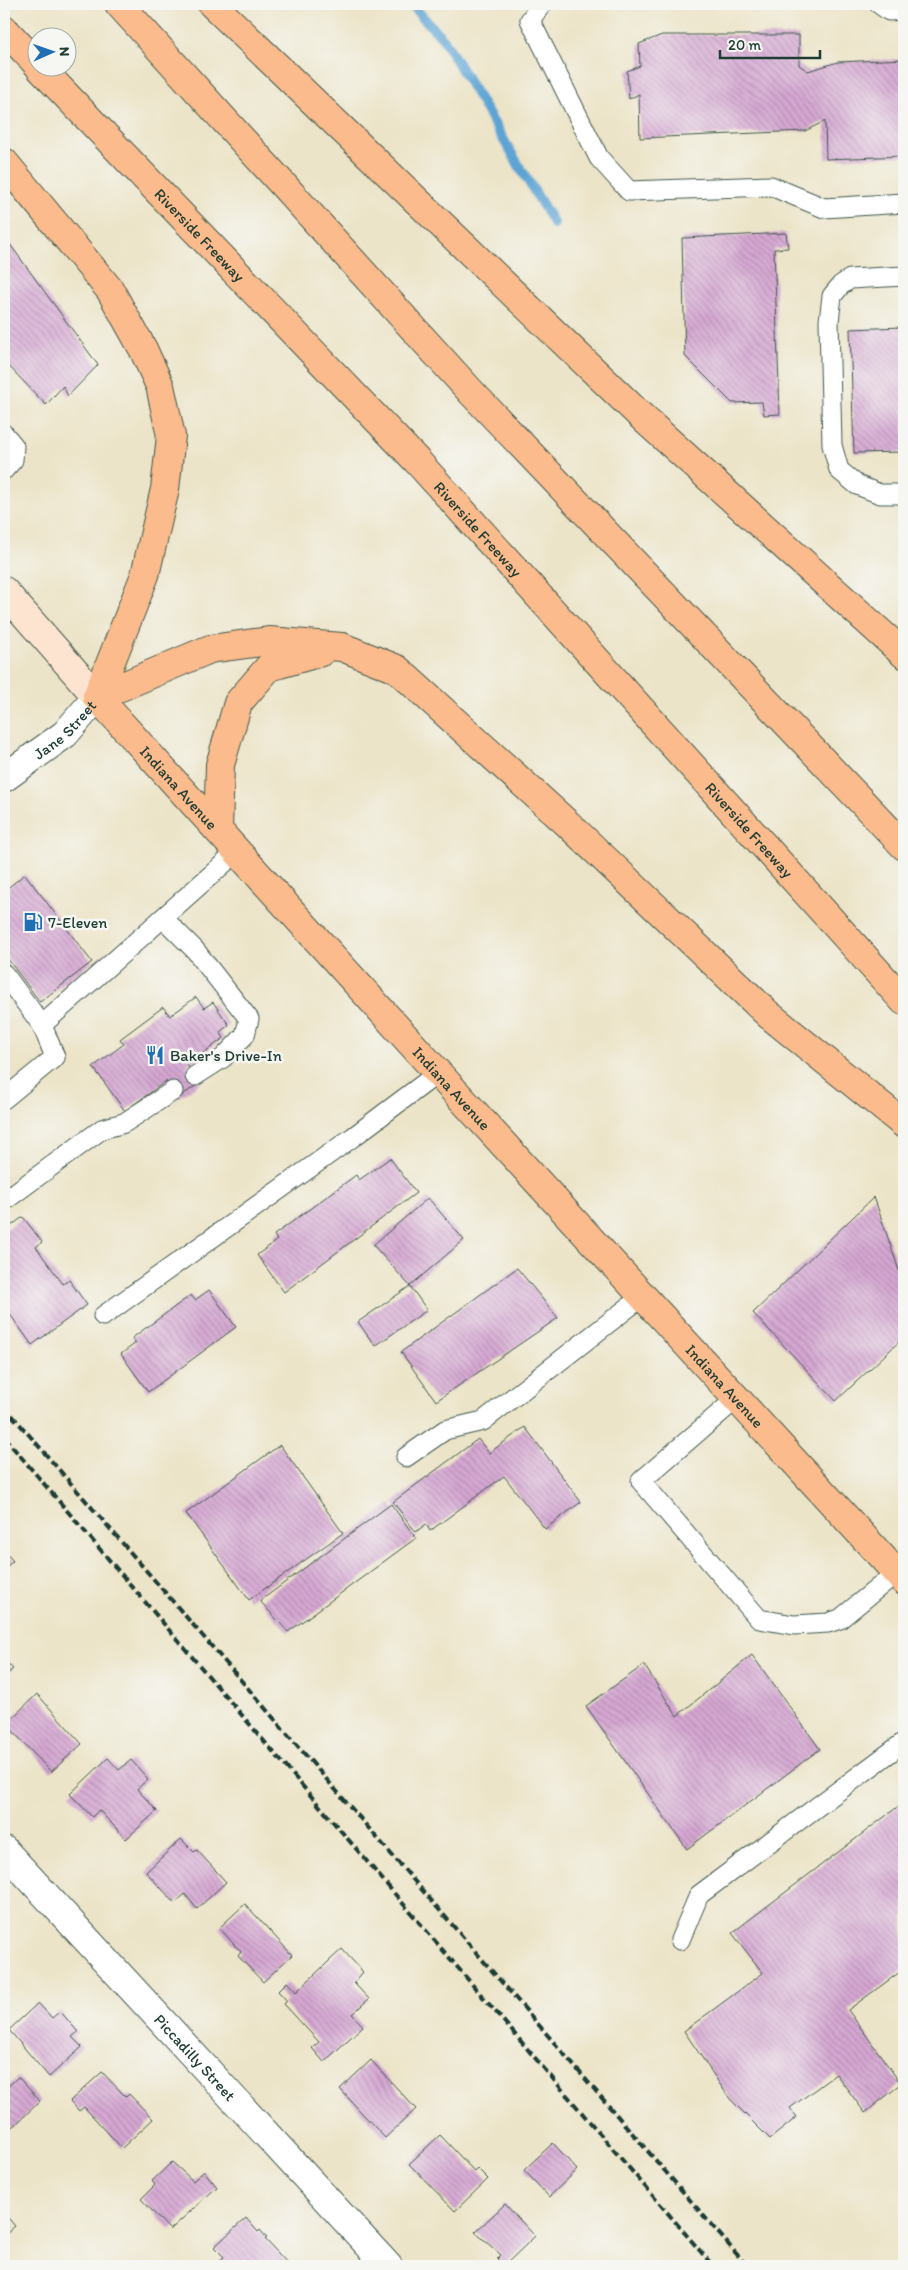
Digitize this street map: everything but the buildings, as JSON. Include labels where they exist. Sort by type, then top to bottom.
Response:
[{"type":"main road","points":[[119,4],[472,393],[904,846]]},
{"type":"main road","points":[[212,4],[643,418],[901,649]]},
{"type":"main road","points":[[4,29],[28,54]]},
{"type":"main road","name":"Riverside Freeway","points":[[50,78],[417,461],[904,1001]]},
{"type":"main road","points":[[4,162],[110,290],[143,349],[160,386],[171,436],[165,489],[145,575],[97,697]]},
{"type":"main road","name":"Indiana Avenue","points":[[4,591],[97,697],[438,1073],[900,1577]]},
{"type":"main road","points":[[97,697],[210,649],[269,641],[342,647],[397,669],[569,825],[769,1015],[904,1124]]},
{"type":"main road","points":[[218,830],[220,765],[238,702],[269,667],[342,647]]},
{"type":"street","name":"Jane Street","points":[[4,778],[65,734],[97,697]]},
{"type":"street","name":"Piccadilly Street","points":[[4,1850],[388,2266]]},
{"type":"lane","points":[[542,4],[530,20],[599,158],[629,191],[771,186],[824,208],[904,203]]},
{"type":"lane","points":[[879,4],[889,11],[904,10]]},
{"type":"lane","points":[[904,276],[850,279],[841,285],[832,296],[829,322],[832,445],[839,470],[857,485],[880,494],[904,494]]},
{"type":"lane","points":[[4,434],[14,446],[13,460],[4,470]]},
{"type":"lane","points":[[42,1025],[238,851]]},
{"type":"lane","points":[[163,918],[195,950],[249,1019],[245,1035],[223,1058],[195,1076]]},
{"type":"lane","points":[[4,974],[42,1025],[55,1057],[4,1099]]},
{"type":"lane","points":[[103,1316],[353,1138],[438,1073]]},
{"type":"lane","points":[[4,1201],[102,1129],[124,1123],[172,1091]]},
{"type":"lane","points":[[406,1457],[445,1430],[482,1421],[643,1296]]},
{"type":"lane","points":[[736,1399],[641,1481],[758,1618],[794,1625],[828,1624],[840,1619],[900,1577]]},
{"type":"lane","points":[[680,1940],[699,1895],[904,1742]]},
{"type":"waterway","points":[[411,4],[444,40],[554,224]]},
{"type":"railway","points":[[4,1406],[747,2266]]},
{"type":"railway","points":[[4,1437],[713,2266]]},
{"type":"place","name":"7-Eleven","points":[[33,922]]},
{"type":"place","name":"Baker's Drive-In","points":[[155,1055]]}]
